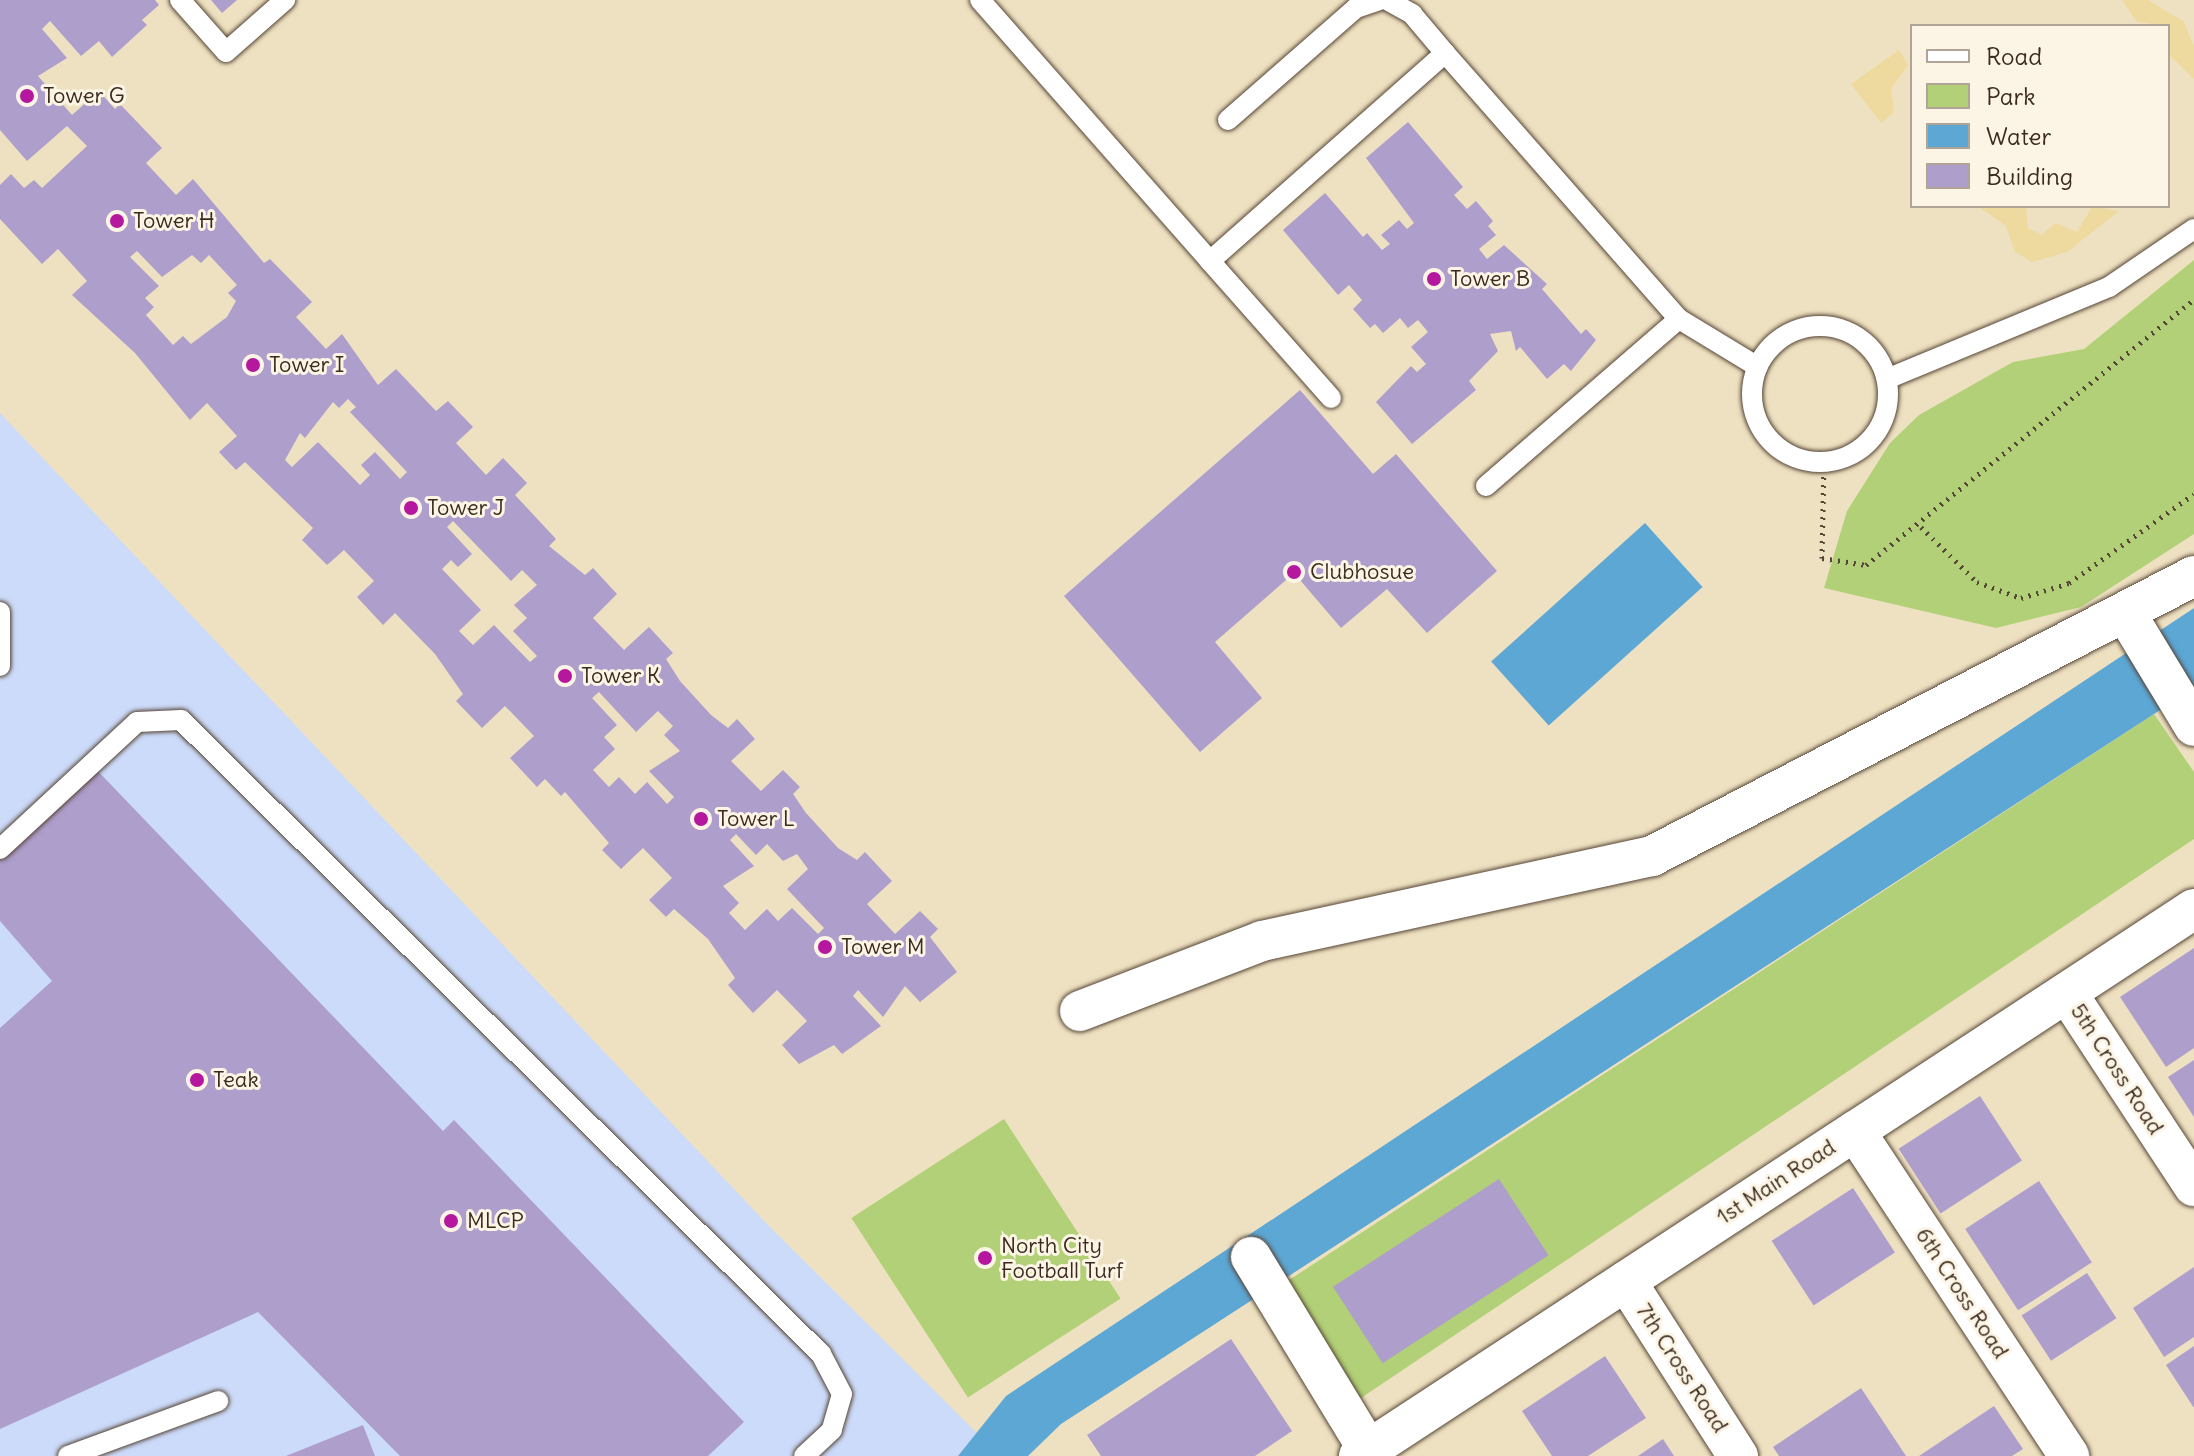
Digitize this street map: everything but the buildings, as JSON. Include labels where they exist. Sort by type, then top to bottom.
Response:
[{"type":"street","points":[[1080,1011],[1262,941],[1652,856],[2134,628],[2194,576]]},
{"type":"street","points":[[2134,628],[2192,722]]},
{"type":"street","name":"1st Main Road","points":[[1366,1454],[2194,909]]},
{"type":"street","name":"5th Cross Road","points":[[2067,993],[2194,1186]]},
{"type":"street","name":"6th Cross Road","points":[[1855,1131],[2069,1456]]},
{"type":"street","points":[[1251,1257],[1366,1454]]},
{"type":"street","name":"7th Cross Road","points":[[1626,1281],[1738,1456]]},
{"type":"lane","points":[[180,0],[226,52],[285,0]]},
{"type":"lane","points":[[980,0],[1331,398]]},
{"type":"lane","points":[[1228,120],[1356,8],[1379,0]]},
{"type":"lane","points":[[1387,0],[1412,14],[1679,319],[1758,367]]},
{"type":"lane","points":[[1210,261],[1445,53]]},
{"type":"lane","points":[[1887,379],[2109,287],[2194,229]]},
{"type":"lane","points":[[1486,486],[1679,319]]},
{"type":"lane","points":[[1827,326],[1866,343],[1887,379],[1889,400],[1872,439],[1855,453],[1824,461],[1794,457],[1762,429],[1753,388],[1758,367],[1786,336],[1827,326]]},
{"type":"lane","points":[[0,612],[0,666]]},
{"type":"lane","points":[[0,849],[137,722],[181,720],[821,1354],[842,1394],[832,1430],[804,1456]]},
{"type":"lane","points":[[68,1456],[218,1401]]},
{"type":"path","points":[[1824,461],[1822,558],[1866,565],[1921,527],[2194,299]]},
{"type":"path","points":[[1921,527],[1977,582],[2021,598],[2069,583],[2194,494]]},
{"type":"shaded area","points":[[0,413],[767,1224],[1000,1456],[0,1456]]},
{"type":"green space","points":[[2194,260],[2194,534],[2081,607],[1996,628],[1824,588],[1847,511],[1890,443],[1919,415],[2013,362],[2084,349]]},
{"type":"green space","points":[[2154,714],[2194,772],[2194,839],[1358,1400],[1283,1284]]},
{"type":"green space","name":"North City Football Turf","points":[[1004,1119],[1121,1298],[968,1398],[851,1218]]},
{"type":"sand","points":[[2122,0],[2148,0],[2183,21],[2194,46],[2194,79],[2170,56],[2170,24],[2137,22]]},
{"type":"sand","points":[[1899,50],[1908,65],[1891,89],[1894,112],[1881,123],[1851,84]]},
{"type":"sand","points":[[1980,208],[2026,208],[2028,228],[2042,235],[2055,223],[2077,232],[2091,208],[2119,211],[2067,252],[2032,262],[2015,252],[2006,226]]},
{"type":"water","points":[[1645,523],[1703,587],[1549,725],[1491,662]]},
{"type":"water","points":[[2194,608],[2194,688],[1061,1424],[1028,1456],[958,1456],[1006,1396]]},
{"type":"place","name":"Tower G","points":[[27,96]]},
{"type":"place","name":"Tower H","points":[[117,221]]},
{"type":"place","name":"Tower B","points":[[1434,279]]},
{"type":"place","name":"Tower I","points":[[253,365]]},
{"type":"place","name":"Tower J","points":[[411,508]]},
{"type":"place","name":"Clubhosue","points":[[1294,572]]},
{"type":"place","name":"Tower K","points":[[565,676]]},
{"type":"place","name":"Tower L","points":[[701,819]]},
{"type":"place","name":"Tower M","points":[[825,947]]},
{"type":"place","name":"Teak","points":[[197,1080]]},
{"type":"place","name":"MLCP","points":[[451,1221]]},
{"type":"place","name":"North City Football Turf","points":[[985,1258]]}]
